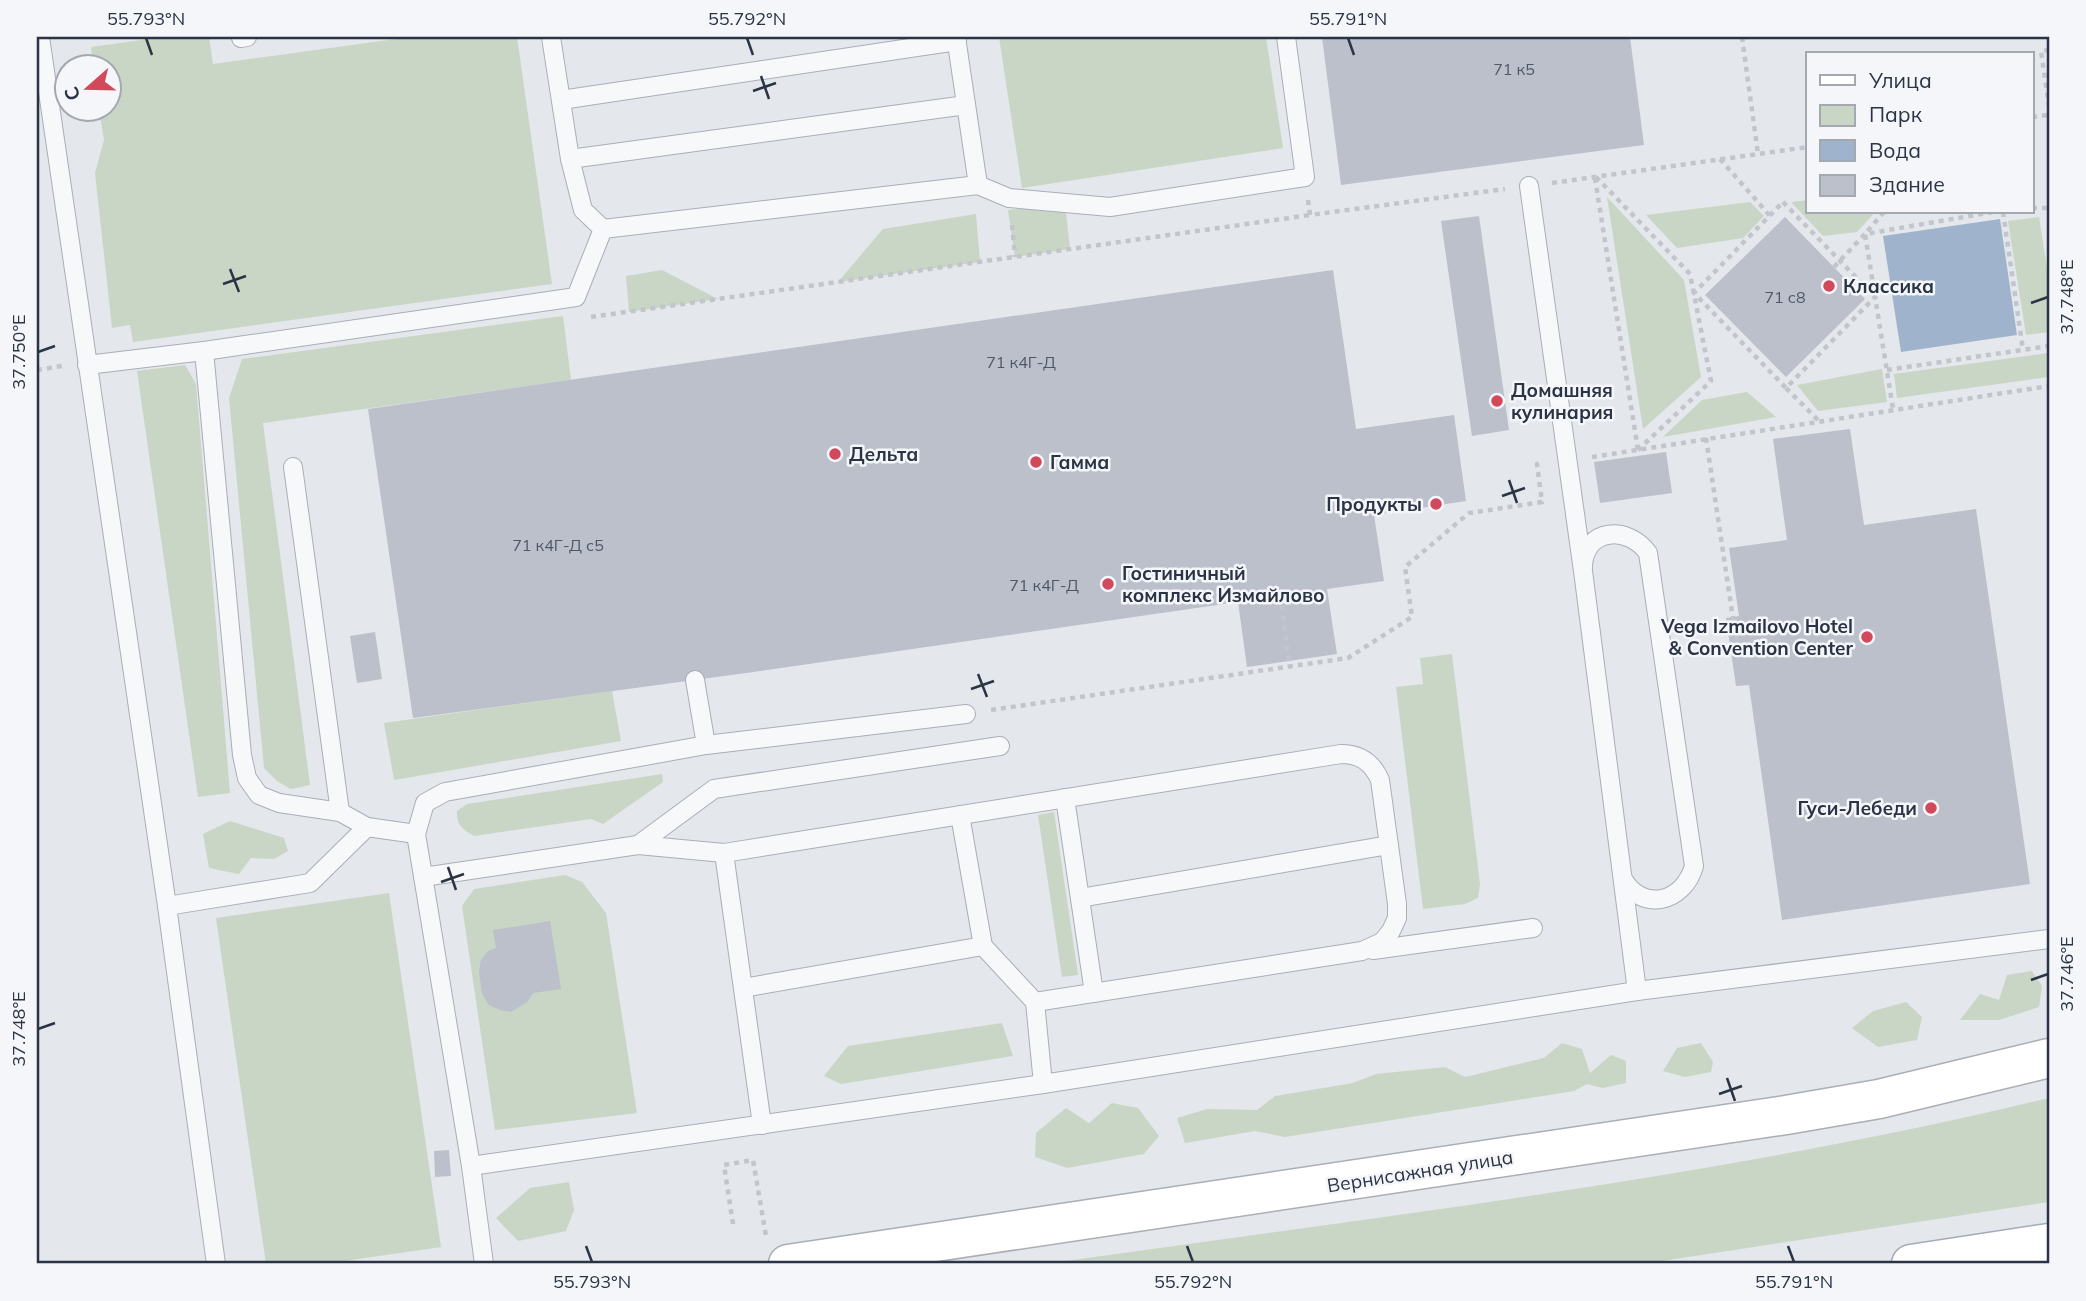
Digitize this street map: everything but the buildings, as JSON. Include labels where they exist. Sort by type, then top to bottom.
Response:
[{"type":"street","name":"Вернисажная улица","points":[[777,1251],[1786,1115],[1880,1099],[2049,1058]]},
{"type":"street","points":[[1910,1264],[2049,1242]]},
{"type":"lane","points":[[40,37],[44,113],[87,365],[167,906],[216,1264]]},
{"type":"lane","points":[[241,37],[247,37]]},
{"type":"lane","points":[[551,37],[570,159],[583,211],[603,229],[978,185],[1009,198],[1110,207],[1305,177],[1286,37]]},
{"type":"lane","points":[[561,100],[957,39],[978,185]]},
{"type":"lane","points":[[570,159],[966,105]]},
{"type":"lane","points":[[1529,186],[1583,571],[1637,990]]},
{"type":"lane","points":[[87,365],[204,351],[576,297],[603,229]]},
{"type":"lane","points":[[204,351],[241,742],[247,778],[259,795],[279,803],[340,812],[367,827],[416,834]]},
{"type":"lane","points":[[293,467],[340,812]]},
{"type":"lane","points":[[1583,571],[1583,559],[1588,548],[1608,535],[1620,533],[1631,536],[1641,543],[1648,553],[1694,866],[1683,888],[1661,899],[1649,899],[1637,894],[1623,879]]},
{"type":"lane","points":[[695,680],[706,744]]},
{"type":"lane","points":[[484,1264],[471,1166],[416,834],[425,803],[445,792],[706,744],[966,714]]},
{"type":"lane","points":[[638,845],[715,789],[1000,746]]},
{"type":"lane","points":[[423,877],[638,845],[723,853],[1341,754],[1353,755],[1370,764],[1380,780],[1397,904],[1397,918],[1391,931],[1382,942],[1362,951]]},
{"type":"lane","points":[[1065,798],[1094,993]]},
{"type":"lane","points":[[960,815],[983,946],[1035,1002],[1043,1084]]},
{"type":"lane","points":[[167,906],[310,883],[367,827]]},
{"type":"lane","points":[[1080,898],[1389,845]]},
{"type":"lane","points":[[723,853],[762,1125]]},
{"type":"lane","points":[[1035,1002],[1362,951],[1532,928]]},
{"type":"lane","points":[[471,1166],[1043,1084],[1637,990],[2049,939]]},
{"type":"lane","points":[[743,988],[983,946]]},
{"type":"path","points":[[1742,37],[1758,154]]},
{"type":"path","points":[[2049,50],[2041,51],[2049,106]]},
{"type":"path","points":[[576,297],[592,318],[1806,147]]},
{"type":"path","points":[[1720,159],[1770,216]]},
{"type":"path","points":[[1305,177],[1310,215]]},
{"type":"path","points":[[1595,177],[1690,274],[1711,381],[1638,450]]},
{"type":"path","points":[[1595,177],[1638,450]]},
{"type":"path","points":[[1009,198],[1015,257]]},
{"type":"path","points":[[1694,293],[1783,202],[1875,297]]},
{"type":"path","points":[[1834,267],[1882,214]]},
{"type":"path","points":[[1865,233],[1981,214]]},
{"type":"path","points":[[2003,214],[2023,350]]},
{"type":"path","points":[[1865,233],[1893,409]]},
{"type":"path","points":[[1694,293],[1819,421]]},
{"type":"path","points":[[1786,388],[1875,297]]},
{"type":"path","points":[[1886,370],[2049,346]]},
{"type":"path","points":[[966,714],[1348,658],[1412,617],[1405,567],[1469,513],[1542,502],[1537,464],[2049,386]]},
{"type":"path","points":[[1706,439],[1738,652]]},
{"type":"path","points":[[1280,596],[1290,667]]},
{"type":"path","points":[[733,1224],[724,1165],[753,1160],[777,1251]]},
{"type":"green space","points":[[163,37],[209,37],[213,64],[410,37],[517,37],[552,284],[133,342],[130,325],[112,328],[95,173],[104,140],[101,122],[122,122],[122,52],[92,52],[91,47]]},
{"type":"green space","points":[[999,37],[1266,37],[1283,148],[1022,188]]},
{"type":"green space","points":[[1607,197],[1684,280],[1701,377],[1643,429]]},
{"type":"green space","points":[[1806,200],[1806,214],[1873,214],[1857,232],[1823,236],[1791,202]]},
{"type":"green space","points":[[1750,202],[1764,216],[1743,238],[1677,248],[1646,215]]},
{"type":"green space","points":[[1065,203],[1070,249],[1015,257],[1008,210]]},
{"type":"green space","points":[[976,214],[980,262],[838,282],[883,229]]},
{"type":"green space","points":[[2039,217],[2049,281],[2049,332],[2026,335],[2008,221]]},
{"type":"green space","points":[[662,270],[718,299],[629,312],[626,276]]},
{"type":"green space","points":[[563,316],[571,380],[263,423],[310,785],[291,789],[277,781],[264,768],[229,398],[242,359]]},
{"type":"green space","points":[[2049,353],[2049,377],[1897,398],[1894,374]]},
{"type":"green space","points":[[185,365],[196,384],[230,793],[198,797],[137,371]]},
{"type":"green space","points":[[1882,369],[1887,402],[1818,411],[1797,385]]},
{"type":"green space","points":[[1747,392],[1776,417],[1663,437],[1702,400]]},
{"type":"green space","points":[[1452,654],[1480,884],[1478,898],[1465,904],[1423,909],[1396,687],[1423,684],[1420,658]]},
{"type":"green space","points":[[612,691],[621,741],[394,780],[384,723]]},
{"type":"green space","points":[[662,774],[663,782],[603,824],[591,819],[474,836],[464,829],[458,820],[457,811],[467,804]]},
{"type":"green space","points":[[1054,812],[1078,975],[1062,977],[1038,815]]},
{"type":"green space","points":[[230,821],[284,838],[288,851],[274,859],[251,858],[239,874],[209,868],[203,834]]},
{"type":"green space","points":[[565,875],[582,882],[606,913],[637,1113],[495,1130],[462,906],[474,889]]},
{"type":"green space","points":[[389,893],[441,1247],[324,1264],[266,1264],[216,918]]},
{"type":"green space","points":[[2032,971],[2042,986],[2039,1007],[1999,1020],[1960,1020],[1980,994],[1999,1000],[2007,975]]},
{"type":"green space","points":[[1906,1002],[1922,1017],[1917,1040],[1878,1047],[1852,1028],[1873,1011]]},
{"type":"green space","points":[[1002,1023],[1013,1056],[841,1084],[824,1076],[848,1046]]},
{"type":"green space","points":[[1562,1043],[1582,1049],[1590,1073],[1611,1055],[1626,1061],[1626,1083],[1603,1088],[1587,1084],[1574,1091],[1285,1137],[1255,1131],[1185,1143],[1177,1118],[1207,1109],[1257,1110],[1275,1096],[1353,1083],[1376,1074],[1445,1067],[1465,1077],[1544,1058]]},
{"type":"green space","points":[[1701,1043],[1713,1062],[1711,1072],[1685,1077],[1663,1071],[1677,1048]]},
{"type":"green space","points":[[2049,1098],[2049,1202],[1642,1264],[1044,1264],[1675,1173],[1925,1126]]},
{"type":"green space","points":[[1112,1103],[1138,1108],[1159,1136],[1144,1154],[1067,1168],[1035,1157],[1036,1133],[1066,1108],[1089,1123]]},
{"type":"green space","points":[[569,1182],[574,1210],[566,1231],[518,1241],[496,1218],[530,1188]]},
{"type":"water","points":[[2000,219],[2017,335],[1901,352],[1883,236]]},
{"type":"place","name":"Классика","points":[[1829,286]]},
{"type":"place","name":"Домашняя кулинария","points":[[1497,401]]},
{"type":"place","name":"Дельта","points":[[835,454]]},
{"type":"place","name":"Гамма","points":[[1036,462]]},
{"type":"place","name":"Продукты","points":[[1436,504]]},
{"type":"place","name":"Гостиничный комплекс Измайлово","points":[[1108,584]]},
{"type":"place","name":"Vega Izmailovo Hotel & Convention Center","points":[[1867,637]]},
{"type":"place","name":"Гуси-Лебеди","points":[[1931,808]]}]
